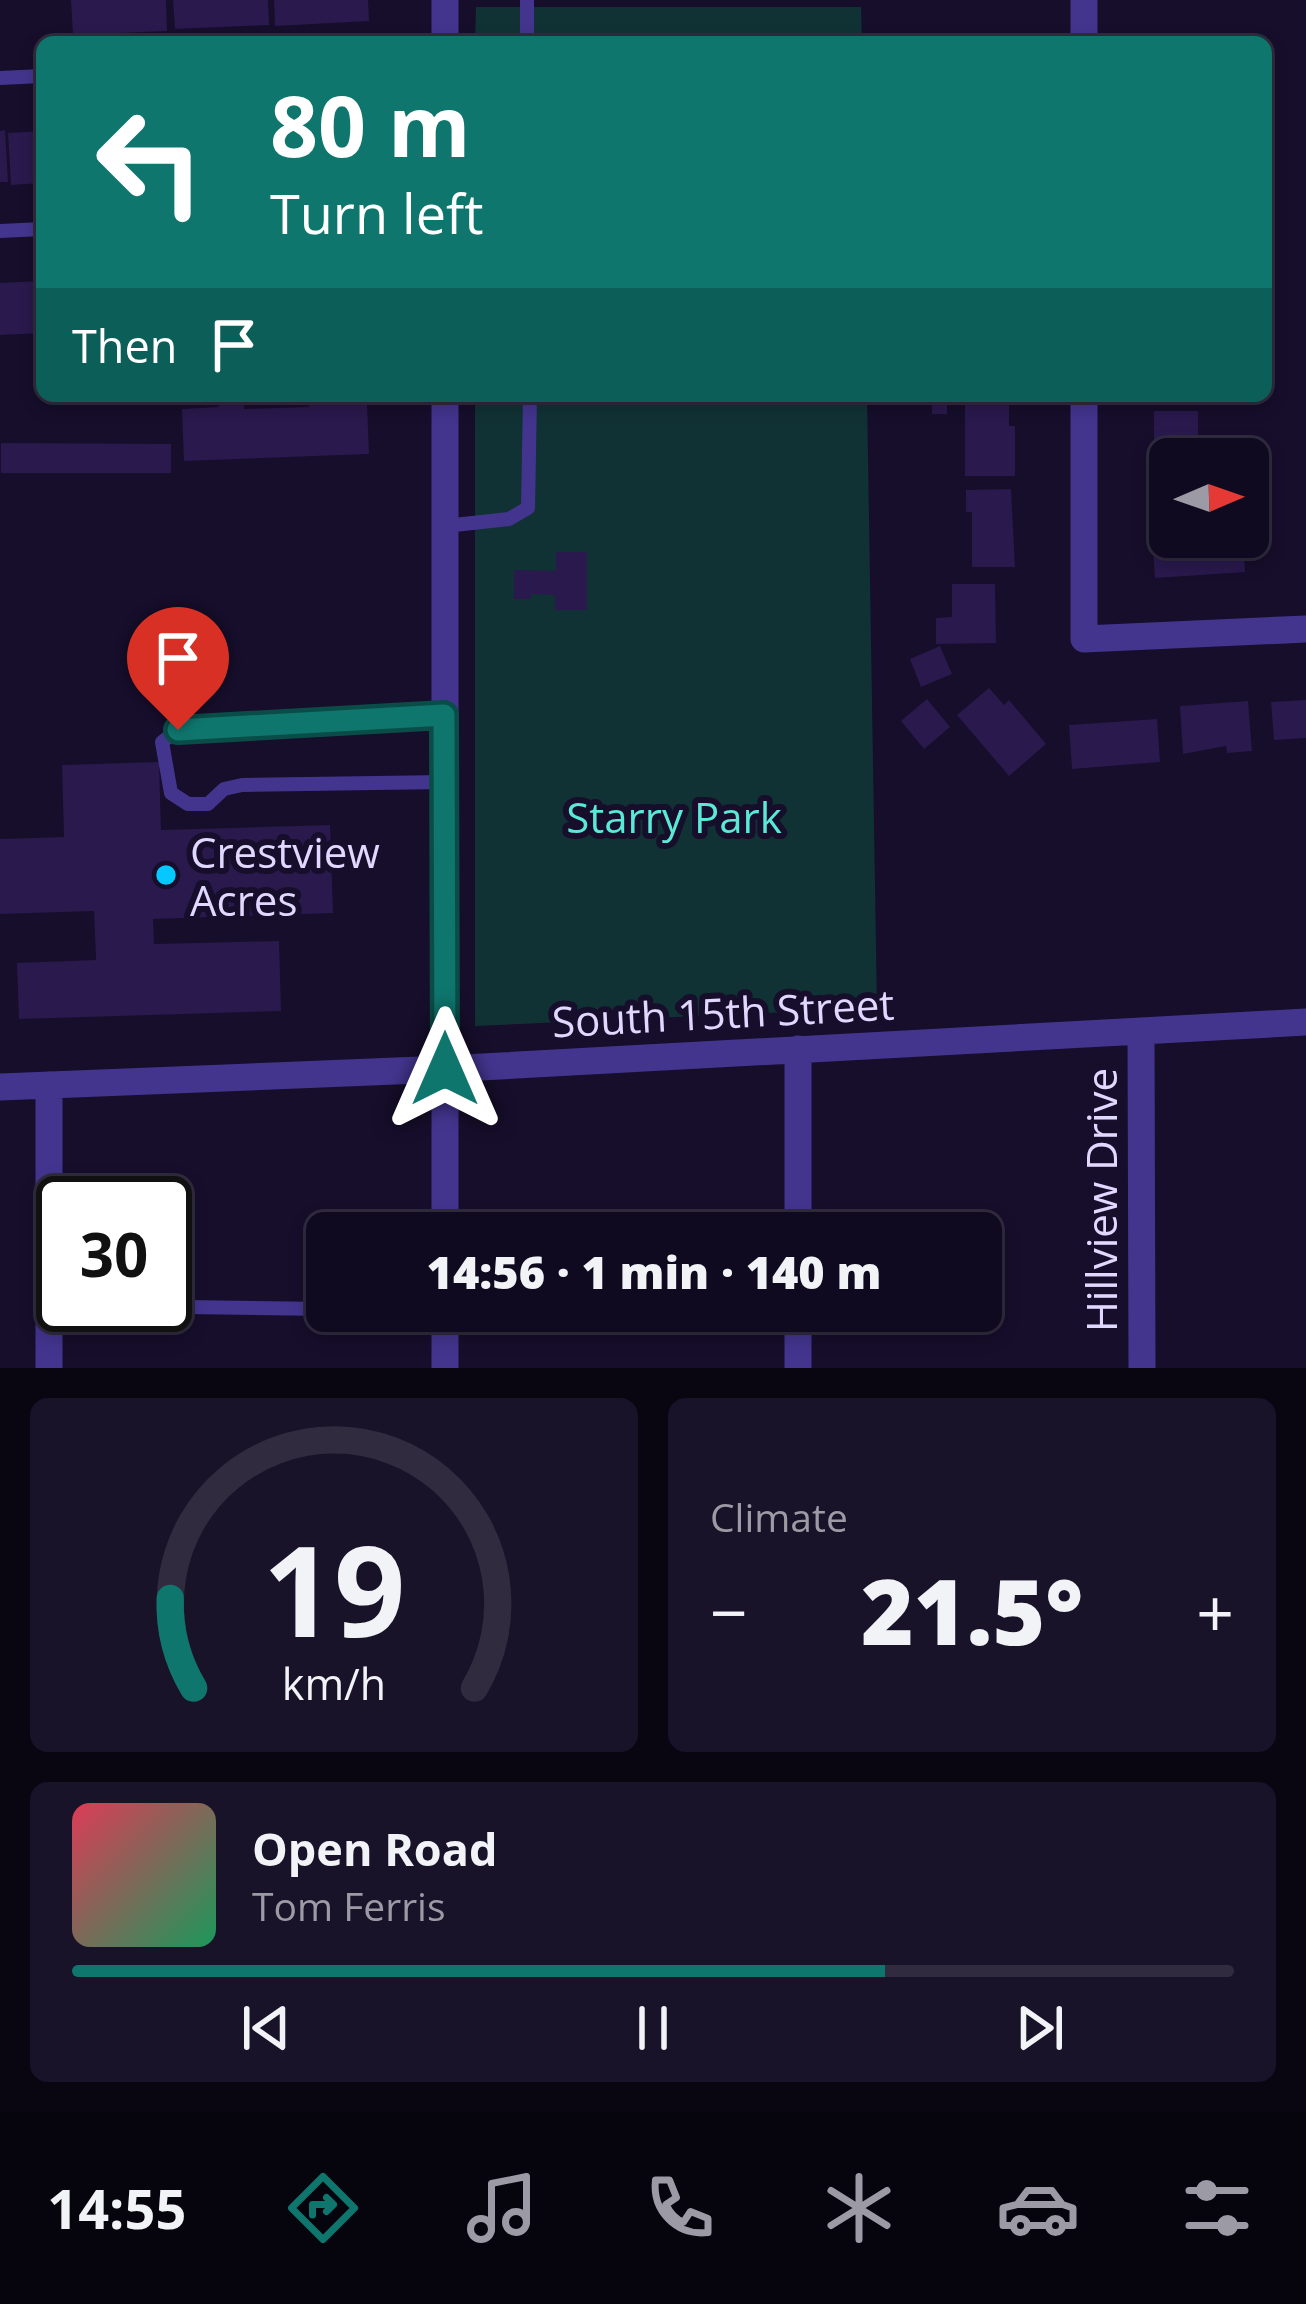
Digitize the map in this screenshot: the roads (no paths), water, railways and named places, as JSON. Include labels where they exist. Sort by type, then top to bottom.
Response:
[{"type":"street","points":[[445,0],[445,36]]},
{"type":"street","points":[[1084,0],[1084,36]]},
{"type":"street","points":[[445,402],[445,1212]]},
{"type":"street","points":[[1084,402],[1084,639],[1306,629]]},
{"type":"street","name":"South 15th Street","points":[[0,1087],[445,1069],[1306,1022]]},
{"type":"street","name":"Hillview Drive","points":[[1142,1031],[1142,1368]]},
{"type":"street","points":[[798,1049],[798,1212]]},
{"type":"street","points":[[50,1085],[50,1176]]},
{"type":"street","points":[[49,1368],[50,1332]]},
{"type":"street","points":[[445,1332],[445,1368]]},
{"type":"street","points":[[798,1332],[798,1368]]},
{"type":"lane","points":[[527,0],[527,36]]},
{"type":"lane","points":[[0,78],[36,76]]},
{"type":"lane","points":[[0,231],[36,229]]},
{"type":"lane","points":[[445,526],[509,519],[528,508],[530,402]]},
{"type":"lane","points":[[444,715],[178,730],[161,742],[170,793],[188,804],[208,804],[224,789],[242,784],[445,782]]},
{"type":"lane","points":[[192,1307],[306,1309]]},
{"type":"place","name":"Crestview Acres","points":[[166,875]]},
{"type":"park label","name":"Starry Park","points":[[674,816]]}]
